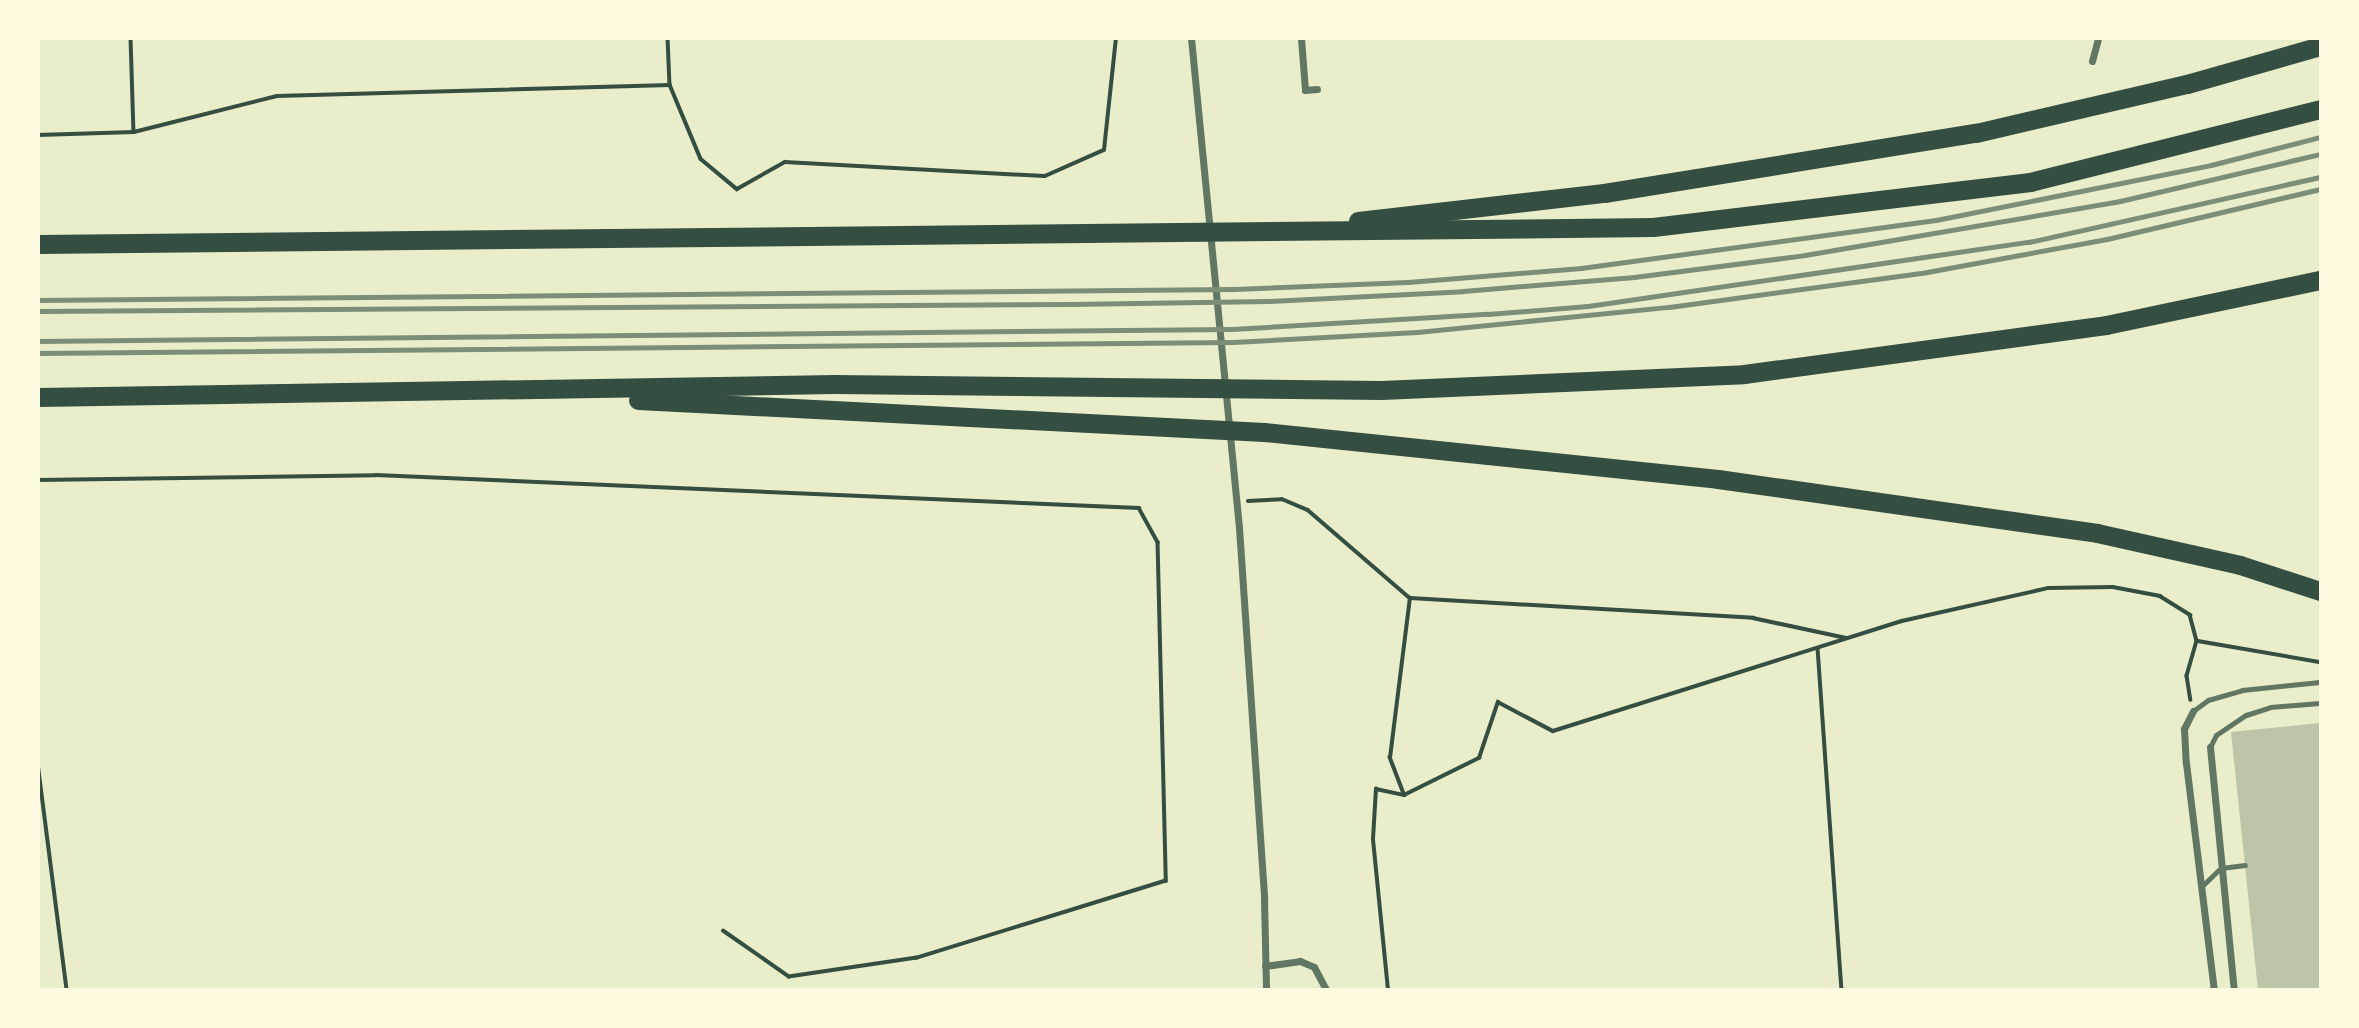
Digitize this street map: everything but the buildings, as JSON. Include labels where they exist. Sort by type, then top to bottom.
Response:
[{"type":"highway","points":[[1238,234],[1604,193],[1976,133],[2187,84],[2320,46]]},
{"type":"highway","points":[[38,244],[1238,234],[1653,227],[2030,182],[2320,108]]},
{"type":"highway","points":[[38,397],[835,384],[1381,390],[1744,374],[2106,325],[2320,280]]},
{"type":"highway","points":[[473,392],[1264,432],[1704,477],[2097,533],[2239,565],[2320,591]]},
{"type":"street","points":[[1191,38],[1237,503],[1266,989]]},
{"type":"street","points":[[1301,38],[1305,90],[1317,89]]},
{"type":"street","points":[[2092,61],[2098,38]]},
{"type":"street","points":[[2193,711],[2184,729],[2214,989]]},
{"type":"street","points":[[2210,747],[2234,989]]},
{"type":"street","points":[[1265,966],[1300,961],[1314,967],[1326,989]]},
{"type":"lane","points":[[2193,711],[2208,700],[2242,690],[2320,682]]},
{"type":"lane","points":[[2210,747],[2216,735],[2246,715],[2270,707],[2320,703]]},
{"type":"lane","points":[[2201,887],[2221,868],[2245,865]]},
{"type":"path","points":[[131,38],[134,132]]},
{"type":"path","points":[[668,38],[670,85],[701,159],[737,189],[785,162],[1045,176],[1104,150],[1116,38]]},
{"type":"path","points":[[38,135],[134,132],[277,96],[670,85]]},
{"type":"path","points":[[38,480],[376,475],[1139,508],[1158,542],[1166,881],[917,958],[789,977],[723,931]]},
{"type":"path","points":[[1237,503],[1282,499],[1308,510],[1410,598],[1753,618],[1849,638]]},
{"type":"path","points":[[1388,989],[1373,839],[1376,789],[1404,795],[1479,758],[1498,702],[1553,731],[1849,638],[2048,588],[2113,586],[2160,596],[2190,615],[2197,641],[2187,676],[2193,711]]},
{"type":"path","points":[[1404,795],[1390,758],[1410,598]]},
{"type":"path","points":[[2197,641],[2320,662]]},
{"type":"path","points":[[1818,648],[1842,989]]},
{"type":"path","points":[[38,763],[67,989]]},
{"type":"railway","points":[[38,300],[1235,289],[1408,282],[1581,268],[1936,220],[2211,165],[2320,137]]},
{"type":"railway","points":[[38,311],[1071,304],[1268,301],[1463,291],[1634,277],[1805,255],[2120,201],[2320,154]]},
{"type":"railway","points":[[38,341],[1232,329],[1488,314],[1588,306],[2029,242],[2320,177]]},
{"type":"railway","points":[[38,353],[1233,342],[1417,332],[1669,307],[1927,272],[2107,239],[2320,189]]}]
